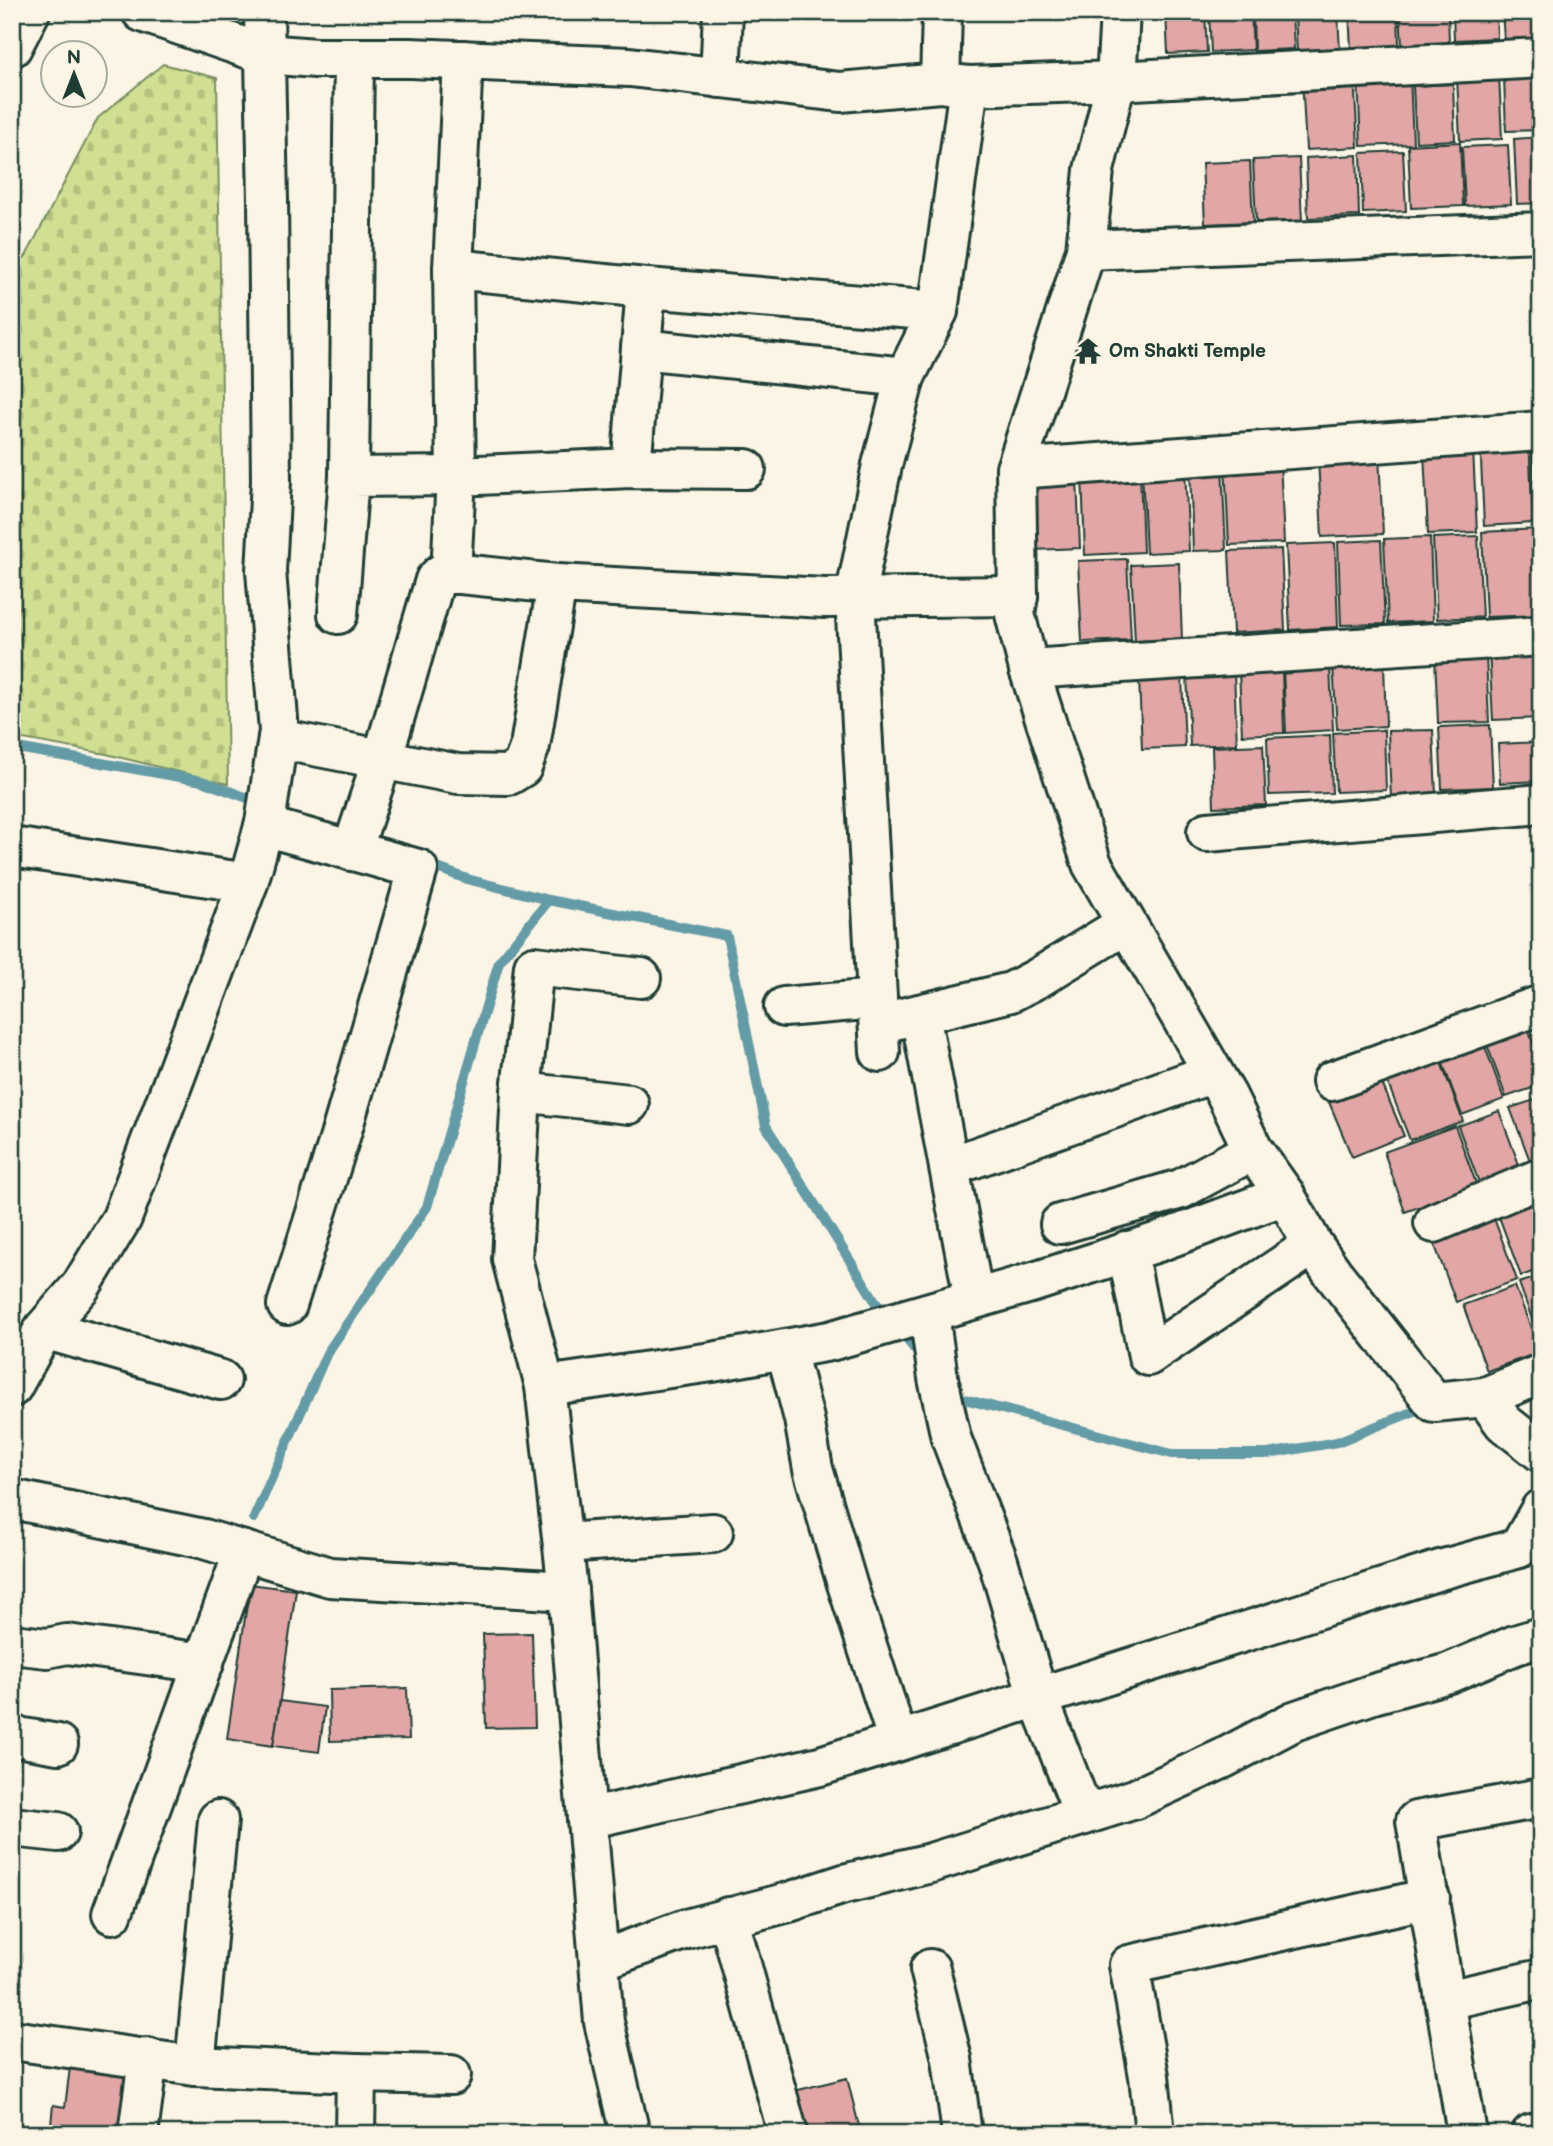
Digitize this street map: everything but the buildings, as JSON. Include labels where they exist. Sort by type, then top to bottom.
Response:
[{"type":"street","points":[[12,47],[30,12]]},
{"type":"street","points":[[142,12],[264,54],[316,58],[463,60],[630,67],[840,92],[954,85],[1116,81],[1541,58]]},
{"type":"street","points":[[12,1387],[44,1329],[81,1286],[122,1217],[248,883],[266,812],[279,731],[266,571],[271,467],[264,12]]},
{"type":"street","points":[[720,78],[723,12]]},
{"type":"street","points":[[878,1025],[855,598],[882,465],[905,377],[938,311],[954,85],[942,12]]},
{"type":"street","points":[[1120,12],[1116,81],[1094,170],[1086,250],[1016,469],[1018,596],[1015,614],[1029,669],[1092,864],[1213,1073],[1253,1150],[1332,1272],[1434,1402],[1485,1397],[1541,1374]]},
{"type":"street","points":[[338,614],[349,477],[354,58]]},
{"type":"street","points":[[451,574],[456,476],[453,269],[463,60]]},
{"type":"street","points":[[1086,250],[1541,232]]},
{"type":"street","points":[[453,269],[646,288],[938,311]]},
{"type":"street","points":[[631,468],[646,288]]},
{"type":"street","points":[[640,349],[905,377]]},
{"type":"street","points":[[1016,469],[1541,431]]},
{"type":"street","points":[[349,477],[456,476],[631,468],[746,469]]},
{"type":"street","points":[[352,851],[435,580],[440,574],[747,595],[855,598],[1018,596]]},
{"type":"street","points":[[278,739],[458,774],[509,775],[522,767],[530,746],[556,584]]},
{"type":"street","points":[[1029,669],[1541,636]]},
{"type":"street","points":[[1207,832],[1541,804]]},
{"type":"street","points":[[266,812],[352,851],[418,869],[340,1138],[287,1305]]},
{"type":"street","points":[[12,847],[248,883]]},
{"type":"street","points":[[784,1007],[878,1025],[1011,992],[1126,924]]},
{"type":"street","points":[[630,2134],[604,2022],[568,1591],[545,1386],[512,1259],[521,1093],[534,966],[640,978]]},
{"type":"street","points":[[1332,1081],[1541,1005]]},
{"type":"street","points":[[920,1014],[974,1299]]},
{"type":"street","points":[[949,1167],[1213,1073]]},
{"type":"street","points":[[521,1093],[629,1104]]},
{"type":"street","points":[[1060,1224],[1181,1189],[1253,1150]]},
{"type":"street","points":[[1434,1223],[1541,1178]]},
{"type":"street","points":[[545,1386],[830,1341],[924,1315],[1127,1251],[1284,1195]]},
{"type":"street","points":[[1127,1251],[1148,1356],[1313,1245]]},
{"type":"street","points":[[924,1315],[951,1438],[998,1561],[1038,1698],[1084,1815]]},
{"type":"street","points":[[44,1329],[221,1380]]},
{"type":"street","points":[[786,1350],[804,1419],[813,1469],[846,1584],[898,1741]]},
{"type":"street","points":[[1485,1397],[1504,1423],[1541,1452]]},
{"type":"street","points":[[12,1499],[204,1538],[330,1577],[568,1591]]},
{"type":"street","points":[[587,1819],[820,1766],[1440,1570],[1519,1548],[1541,1508]]},
{"type":"street","points":[[563,1543],[713,1533]]},
{"type":"street","points":[[112,1914],[244,1551]]},
{"type":"street","points":[[599,1961],[686,1928],[931,1863],[1135,1798],[1224,1758],[1294,1721],[1373,1694],[1450,1673],[1515,1645],[1541,1637]]},
{"type":"street","points":[[12,1644],[47,1648],[66,1644],[204,1663]]},
{"type":"street","points":[[12,1736],[58,1744]]},
{"type":"street","points":[[1467,2134],[1416,1821],[1541,1798]]},
{"type":"street","points":[[195,2066],[218,1820]]},
{"type":"street","points":[[12,1827],[58,1832]]},
{"type":"street","points":[[1155,2134],[1149,2076],[1129,1965],[1430,1898]]},
{"type":"street","points":[[728,1917],[788,2134]]},
{"type":"street","points":[[930,1969],[952,2059],[962,2134]]},
{"type":"street","points":[[1446,2000],[1541,1979]]},
{"type":"street","points":[[12,2039],[195,2066],[451,2075]]},
{"type":"street","points":[[138,2134],[148,2058]]},
{"type":"street","points":[[355,2134],[356,2073]]},
{"type":"street","points":[[1531,2134],[1541,2132]]},
{"type":"green space","points":[[163,64],[217,78],[228,784],[106,754],[12,737],[12,271],[26,256],[98,118]]},
{"type":"waterway","points":[[12,747],[202,781],[261,803]]},
{"type":"waterway","points":[[424,863],[467,879],[549,900]]},
{"type":"waterway","points":[[254,1518],[327,1353],[427,1207],[499,962],[549,900],[727,936],[766,1126],[888,1318]]},
{"type":"waterway","points":[[899,1330],[922,1358]]},
{"type":"waterway","points":[[950,1392],[953,1396],[1172,1454],[1268,1454],[1337,1442],[1417,1410]]},
{"type":"place","name":"Om Shakti Temple","points":[[1088,351]]}]
